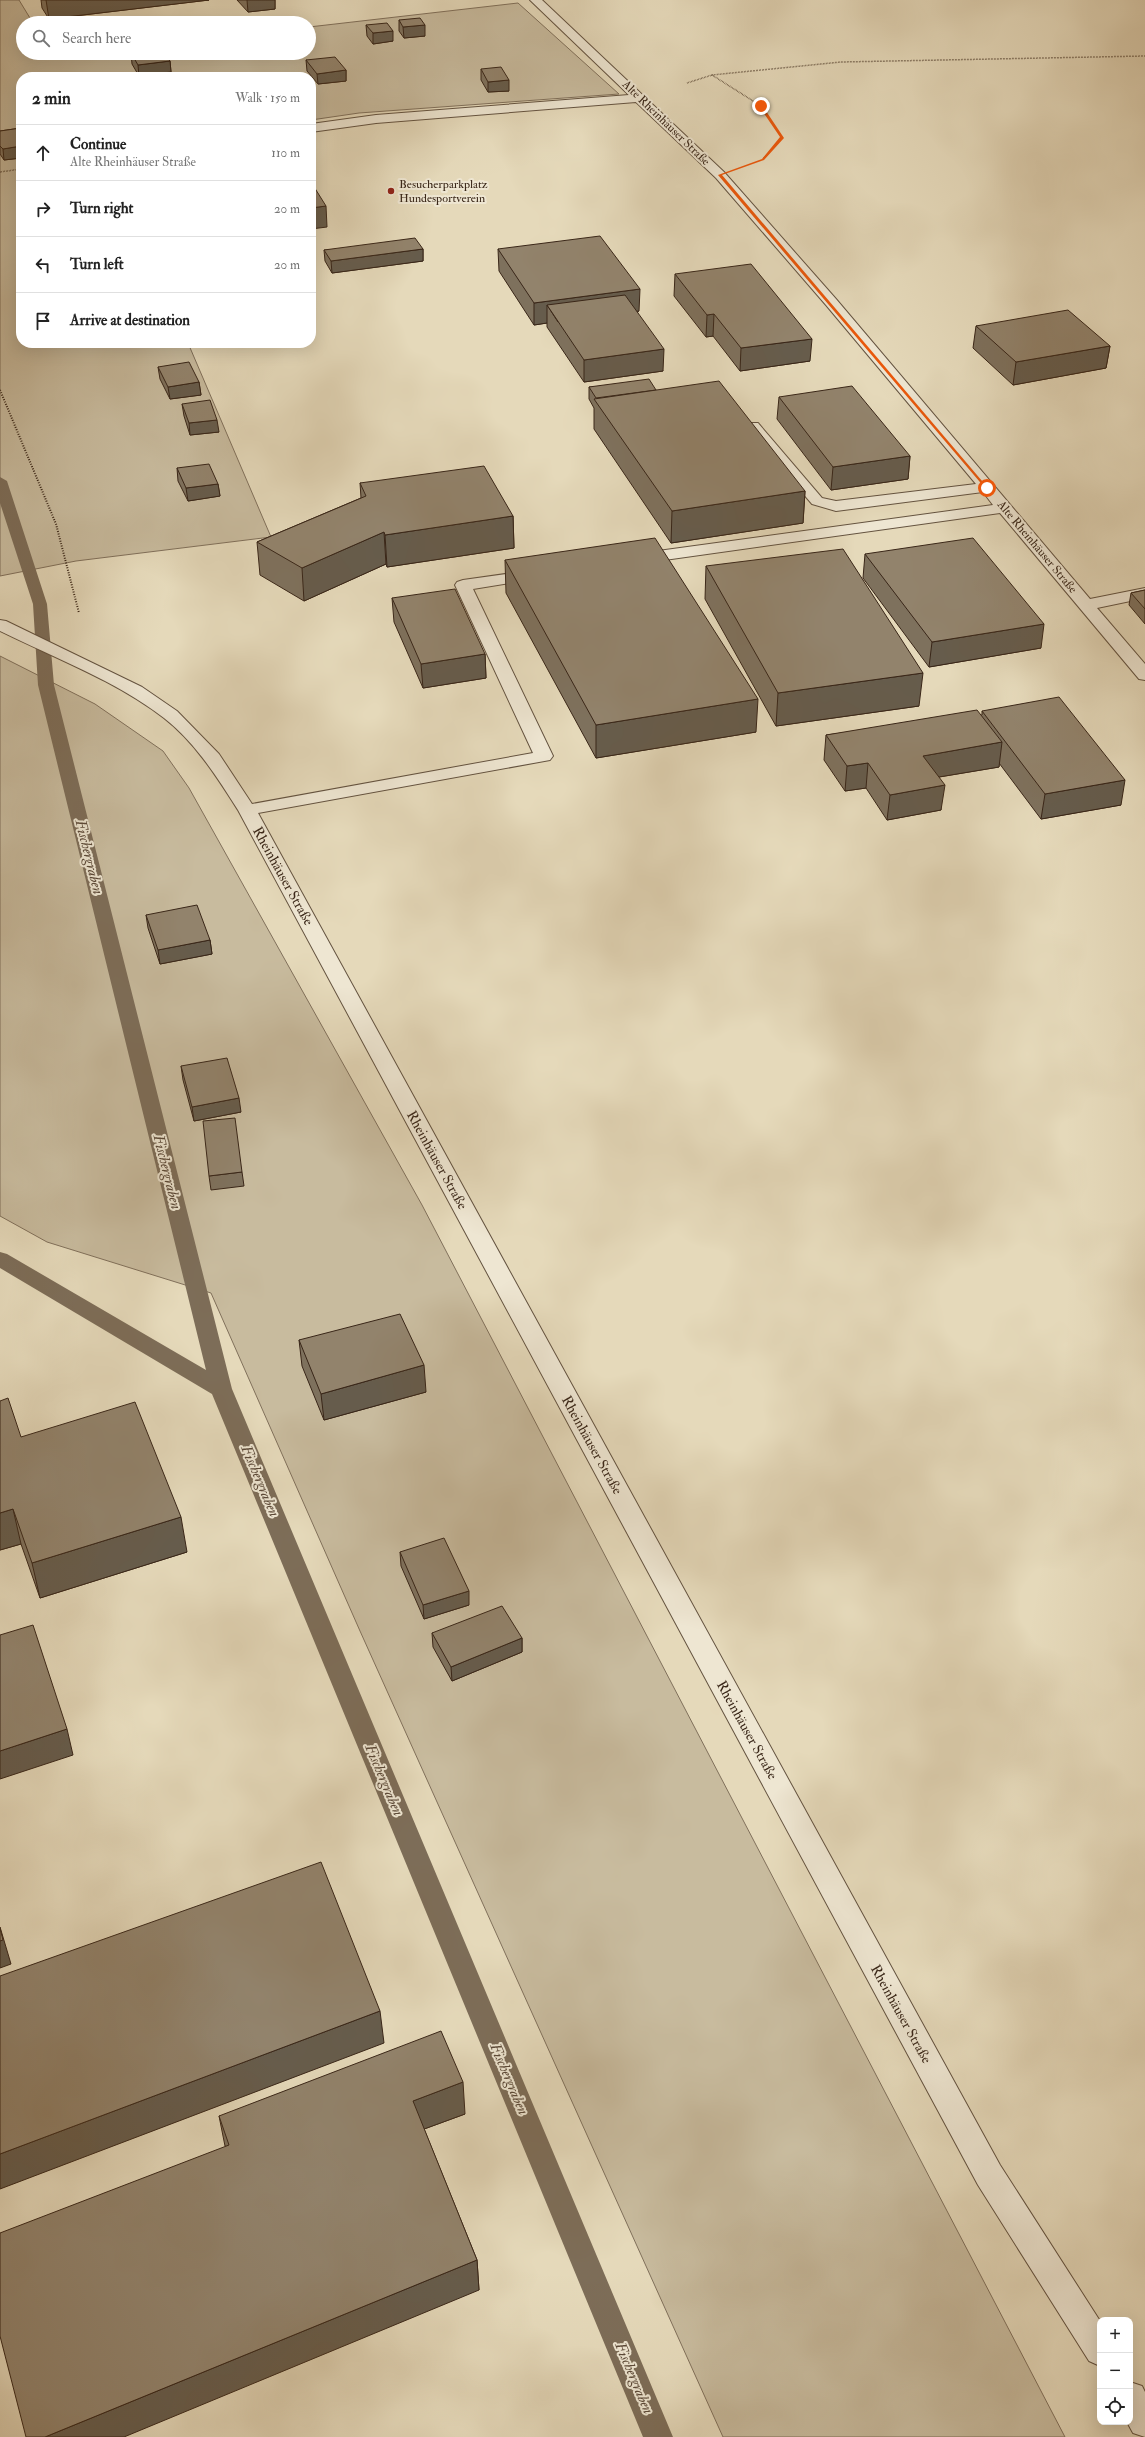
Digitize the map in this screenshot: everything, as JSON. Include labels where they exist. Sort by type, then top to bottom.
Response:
[{"type":"street","name":"Alte Rheinhäuser Straße","points":[[536,0],[641,98],[720,175],[1145,675]]},
{"type":"street","points":[[316,127],[376,119],[641,98]]},
{"type":"street","points":[[754,426],[817,501],[836,506],[987,488]]},
{"type":"street","points":[[620,562],[1004,508]]},
{"type":"street","points":[[247,810],[544,756],[463,585],[549,572]]},
{"type":"street","points":[[1086,605],[1145,593]]},
{"type":"street","name":"Rheinhäuser Straße","points":[[0,625],[136,691],[172,715],[213,758],[247,810],[989,2175],[1097,2345]]},
{"type":"street","points":[[1133,2403],[1145,2421]]},
{"type":"path","points":[[641,98],[712,75],[841,62],[1145,56]]},
{"type":"path","points":[[712,75],[761,106],[782,138],[763,159],[720,175]]},
{"type":"path","points":[[0,172],[16,170]]},
{"type":"path","points":[[0,390],[56,524],[80,663]]},
{"type":"shaded area","points":[[0,0],[19,0],[29,16],[16,16],[16,60],[316,60],[316,26],[518,3],[619,94],[359,113],[316,119],[316,72],[16,72],[16,348],[190,348],[271,537],[76,561],[0,576]]},
{"type":"shaded area","points":[[0,656],[95,704],[163,751],[189,788],[422,1205],[1065,2437],[723,2437],[360,1631],[211,1293],[47,1242],[0,1216]]},
{"type":"building","points":[[420,18],[425,25],[403,27],[399,20]]},
{"type":"building","points":[[387,23],[393,31],[373,33],[366,25]]},
{"type":"building","points":[[335,57],[346,70],[317,74],[306,60]]},
{"type":"building","points":[[135,60],[170,61],[138,65]]},
{"type":"building","points":[[501,67],[509,80],[488,82],[481,69]]},
{"type":"building","points":[[16,129],[16,147],[3,149],[0,146],[0,131]]},
{"type":"building","points":[[316,190],[326,206],[316,207]]},
{"type":"building","points":[[600,236],[640,289],[534,303],[498,249]]},
{"type":"building","points":[[415,238],[423,249],[331,261],[324,250]]},
{"type":"building","points":[[751,264],[812,339],[741,348],[714,314],[707,315],[675,274]]},
{"type":"building","points":[[625,295],[664,349],[584,360],[547,305]]},
{"type":"building","points":[[1068,310],[1110,346],[1016,362],[976,326]]},
{"type":"building","points":[[189,362],[199,382],[168,387],[158,367]]},
{"type":"building","points":[[649,379],[656,390],[596,398],[589,387]]},
{"type":"building","points":[[719,381],[805,491],[672,511],[594,399]]},
{"type":"building","points":[[852,386],[910,456],[833,467],[779,397]]},
{"type":"building","points":[[210,400],[217,420],[189,423],[182,404]]},
{"type":"building","points":[[209,464],[218,484],[186,488],[177,468]]},
{"type":"building","points":[[484,466],[513,516],[385,535],[384,532],[302,568],[257,542],[366,496],[360,483]]},
{"type":"building","points":[[655,538],[758,699],[596,725],[505,560]]},
{"type":"building","points":[[973,538],[1044,624],[932,642],[865,554]]},
{"type":"building","points":[[843,549],[923,673],[778,693],[706,566]]},
{"type":"building","points":[[455,589],[485,654],[421,664],[392,598]]},
{"type":"building","points":[[1145,590],[1145,609],[1131,593]]},
{"type":"building","points":[[1059,697],[1125,780],[1045,794],[982,711]]},
{"type":"building","points":[[977,710],[1002,742],[923,756],[945,785],[890,795],[868,763],[847,766],[826,735]]},
{"type":"building","points":[[197,905],[210,940],[158,950],[146,915]]},
{"type":"building","points":[[227,1058],[239,1098],[192,1107],[181,1066]]},
{"type":"building","points":[[235,1118],[242,1172],[209,1176],[203,1121]]},
{"type":"building","points":[[400,1314],[424,1365],[321,1394],[299,1340]]},
{"type":"building","points":[[8,1398],[21,1437],[135,1402],[181,1517],[32,1563],[13,1509],[0,1513],[0,1401]]},
{"type":"building","points":[[444,1538],[469,1591],[423,1605],[400,1552]]},
{"type":"building","points":[[502,1606],[522,1638],[451,1667],[432,1633]]},
{"type":"building","points":[[33,1625],[67,1729],[0,1751],[0,1635]]},
{"type":"building","points":[[321,1862],[380,2011],[0,2154],[0,1976]]},
{"type":"building","points":[[0,1928],[3,1940],[0,1941]]},
{"type":"building","points":[[441,2031],[463,2082],[413,2101],[477,2260],[45,2437],[26,2437],[0,2336],[0,2233],[229,2145],[219,2116]]},
{"type":"waterway","name":"Fischergraben","points":[[0,481],[40,604],[46,685],[221,1389]]},
{"type":"waterway","points":[[0,1259],[221,1389]]},
{"type":"waterway","name":"Fischergraben","points":[[221,1389],[658,2437]]},
{"type":"place","name":"Besucherparkplatz Hundesportverein","points":[[391,191]]},
{"type":"route","points":[[761,106],[782,138],[763,159],[720,175],[831,302],[987,488]]}]
